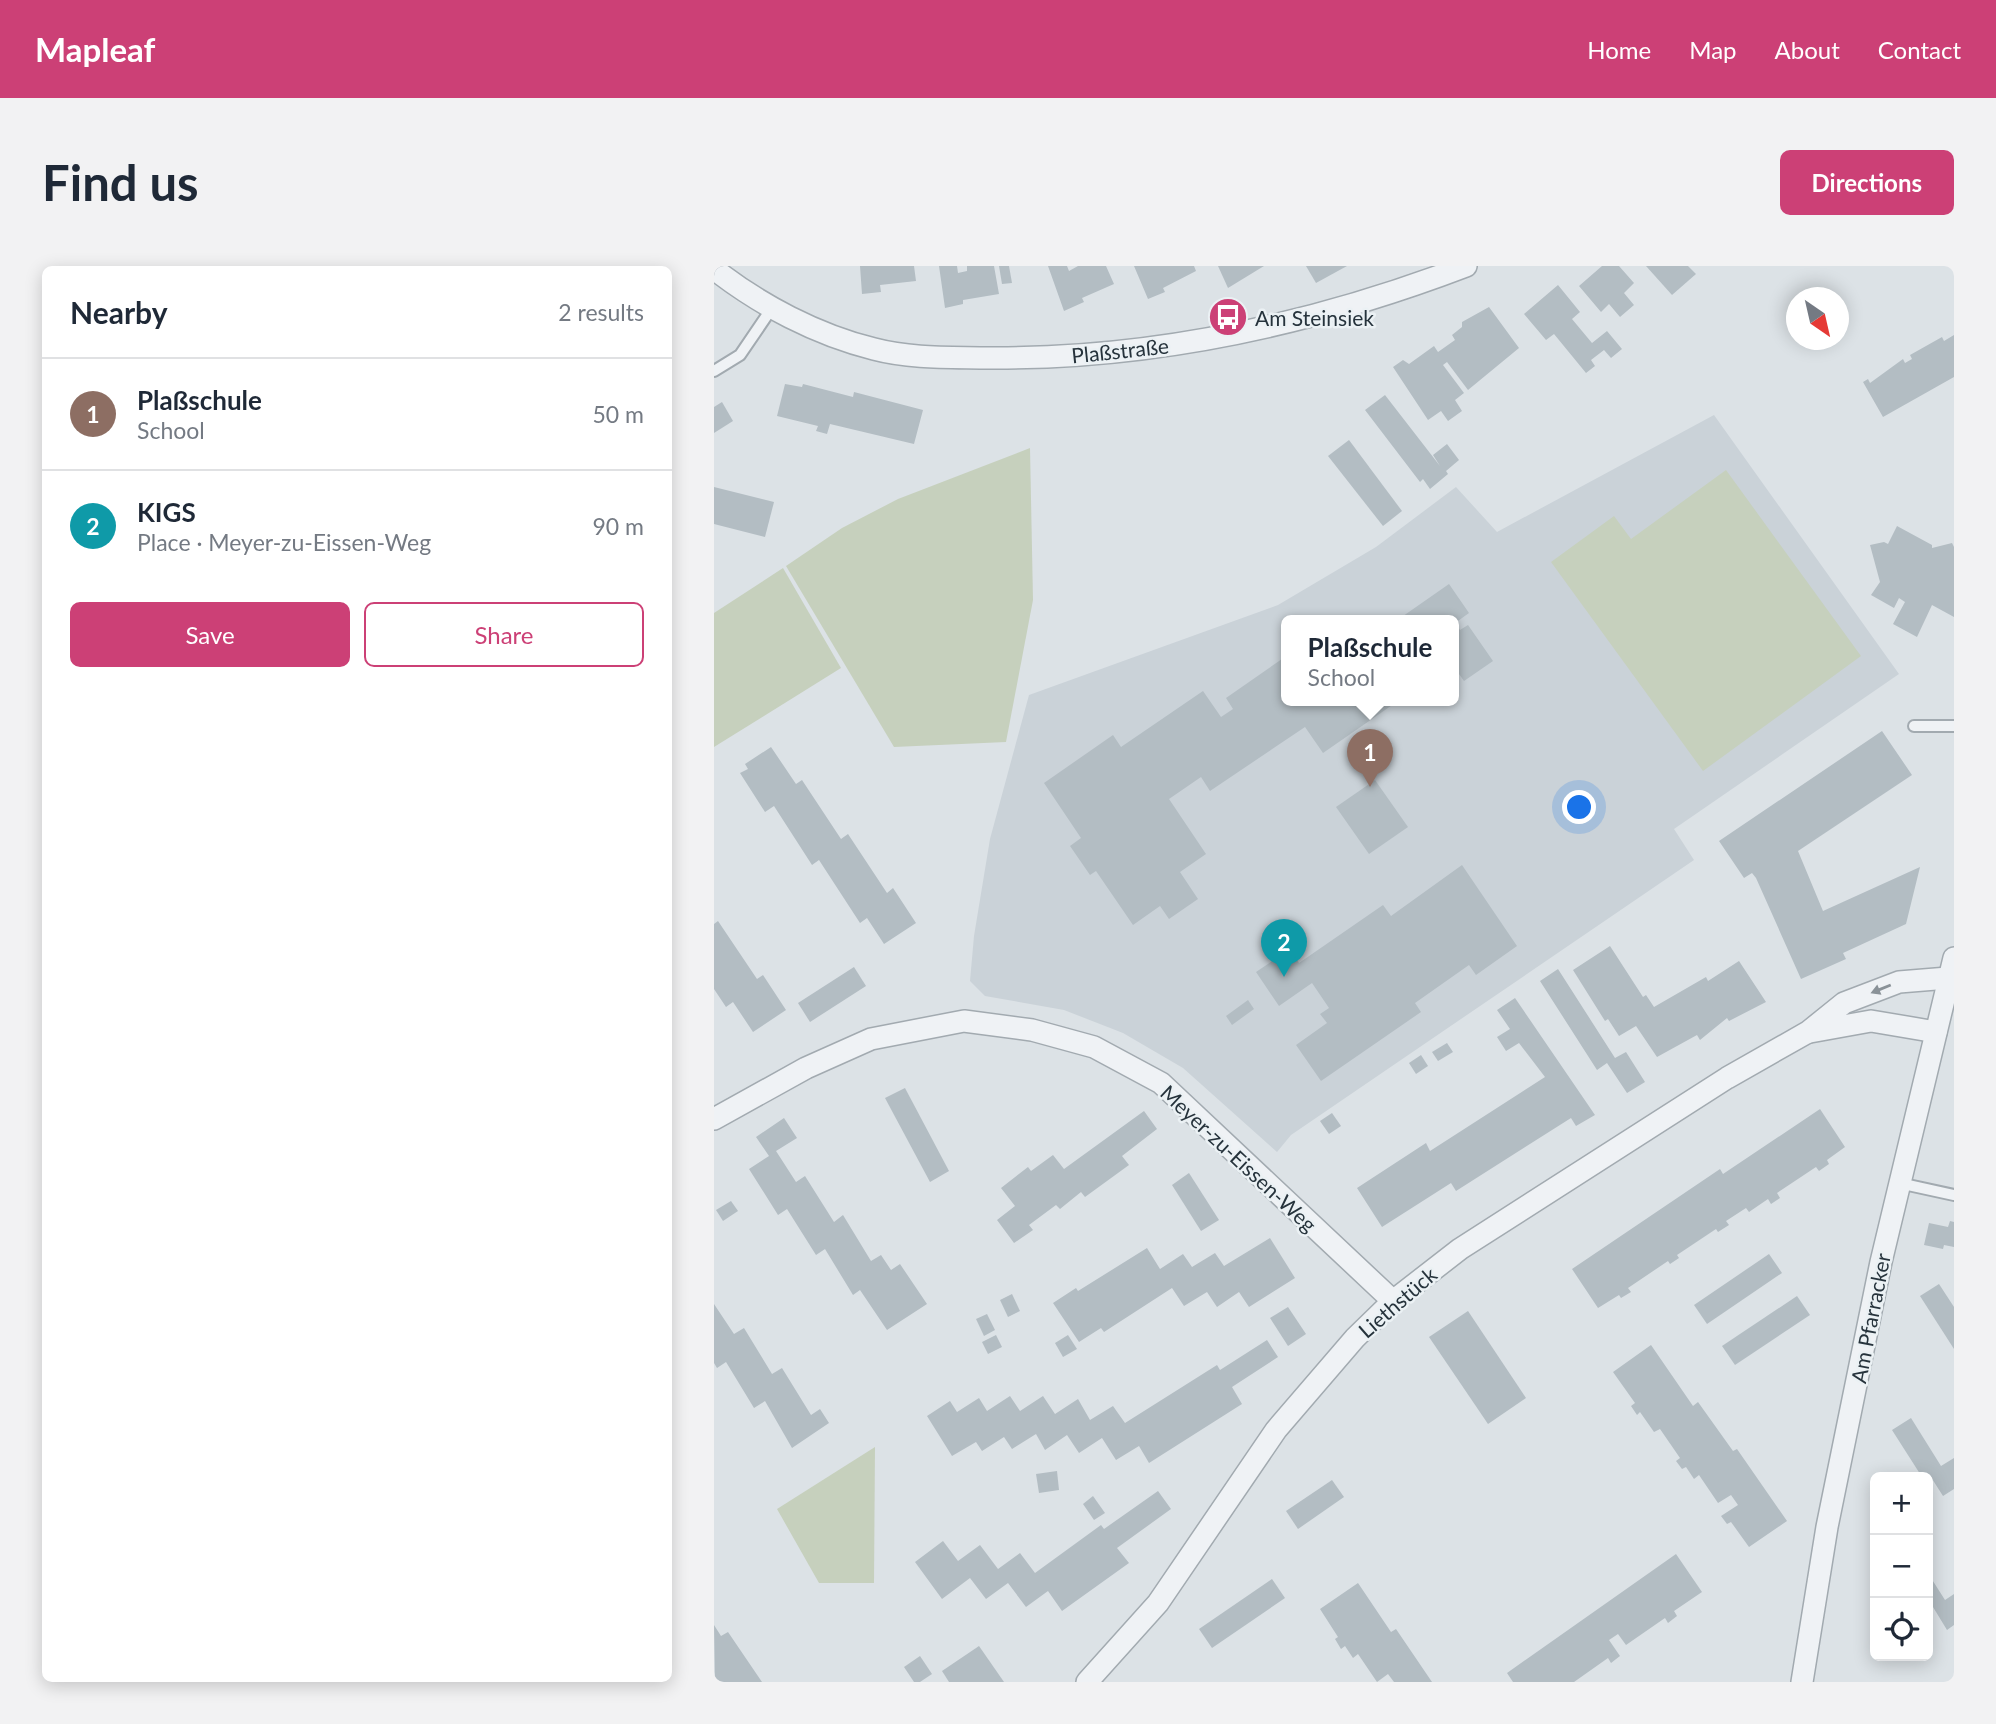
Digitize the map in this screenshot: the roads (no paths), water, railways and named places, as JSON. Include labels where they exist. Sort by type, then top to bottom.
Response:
[{"type":"street","name":"Plaßstraße","points":[[714,269],[772,309],[825,333],[887,351],[966,358],[1093,355],[1202,341],[1315,317],[1403,290],[1466,266]]},
{"type":"street","name":"Am Pfarracker","points":[[1802,1682],[1827,1527],[1899,1183],[1951,968]]},
{"type":"street","name":"Liethstück","points":[[1087,1682],[1158,1603],[1276,1430],[1355,1338],[1393,1301],[1460,1249],[1727,1078],[1808,1032],[1844,1003],[1899,982],[1951,968]]},
{"type":"street","name":"Meyer-zu-Eissen-Weg","points":[[714,1119],[806,1068],[871,1039],[964,1021],[1032,1030],[1094,1047],[1161,1083],[1393,1301]]},
{"type":"street","name":"Liethstück","points":[[1808,1032],[1871,1021],[1936,1032]]},
{"type":"lane","points":[[714,371],[740,355],[772,309]]},
{"type":"lane","points":[[1914,726],[1954,726]]},
{"type":"lane","points":[[1899,1183],[1954,1195]]},
{"type":"place","name":"Am Steinsiek","points":[[1228,317]]},
{"type":"place","name":"Plaßschule","points":[[1370,787]]},
{"type":"place","name":"KIGS","points":[[1284,977]]}]
